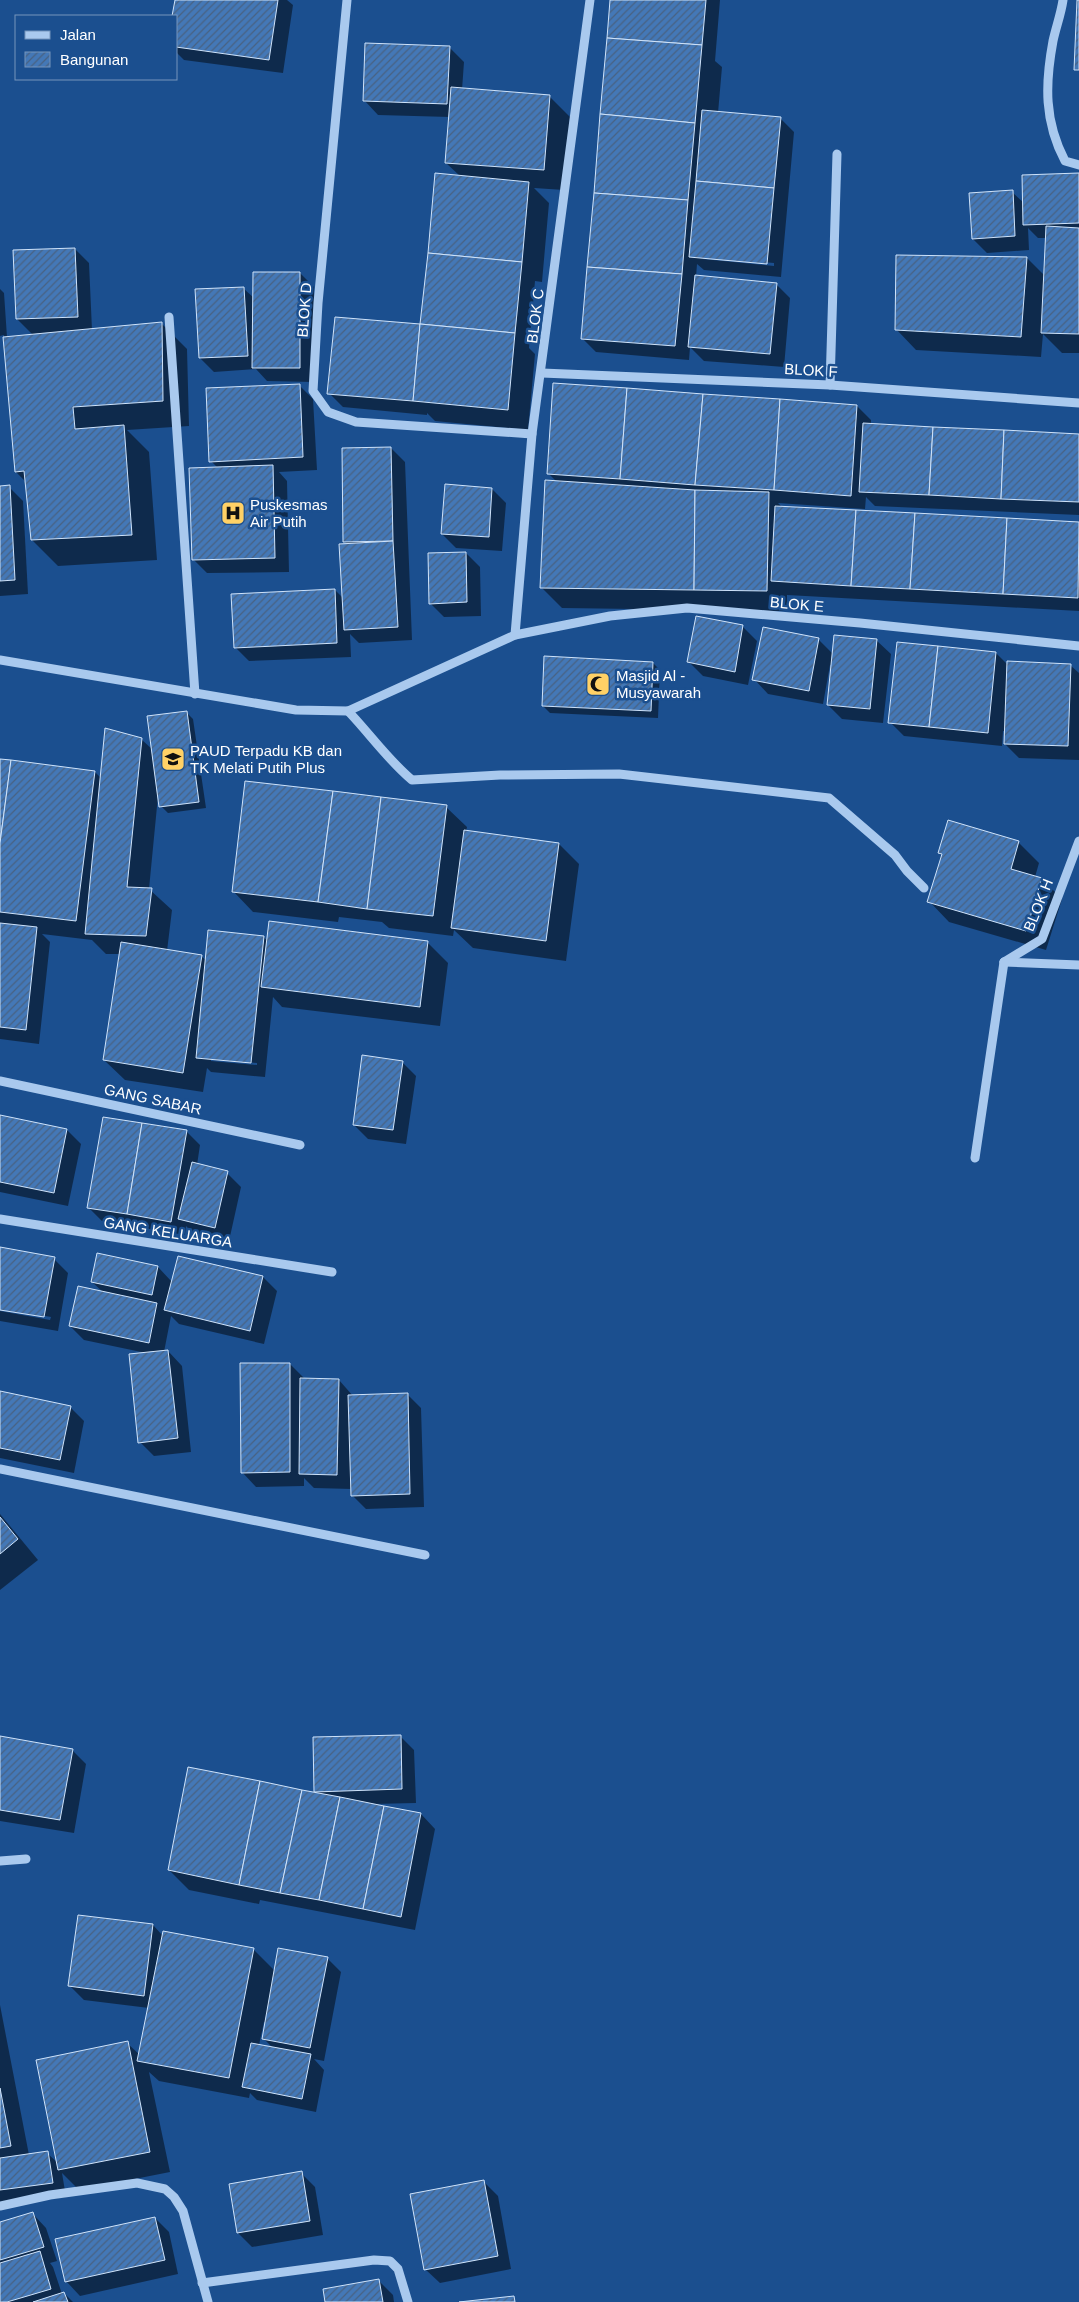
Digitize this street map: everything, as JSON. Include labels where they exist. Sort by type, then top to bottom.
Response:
[{"type":"street","name":"BLOK D","points":[[347,0],[318,303],[312,391],[328,412],[356,422],[532,434]]},
{"type":"street","name":"BLOK C","points":[[515,635],[532,434],[542,373],[590,0]]},
{"type":"street","points":[[1064,0],[1046,80],[1050,122],[1058,148],[1065,161],[1079,165]]},
{"type":"street","points":[[830,384],[837,154]]},
{"type":"street","points":[[169,317],[195,694]]},
{"type":"street","name":"BLOK F","points":[[542,373],[830,384],[1079,402]]},
{"type":"street","name":"BLOK E","points":[[348,711],[515,635],[610,616],[687,608],[870,624],[1079,646]]},
{"type":"street","points":[[0,660],[296,710],[348,711],[378,743],[393,764],[412,780],[500,775],[619,774],[829,798],[896,855],[907,871],[924,888]]},
{"type":"street","name":"BLOK H","points":[[1004,962],[1042,939],[1079,842]]},
{"type":"street","points":[[975,1158],[1004,962],[1079,965]]},
{"type":"street","name":"GANG SABAR","points":[[0,1081],[300,1144]]},
{"type":"street","name":"GANG KELUARGA","points":[[0,1219],[332,1272]]},
{"type":"street","points":[[0,1469],[425,1555]]},
{"type":"street","points":[[0,1861],[26,1860]]},
{"type":"street","points":[[0,2206],[116,2185],[137,2183],[157,2186],[174,2197],[183,2211],[208,2302]]},
{"type":"street","points":[[202,2284],[374,2260],[390,2261],[398,2268],[408,2302]]},
{"type":"building","points":[[175,0],[278,0],[269,60],[178,47],[178,15],[172,15]]},
{"type":"building","points":[[610,0],[706,0],[702,45],[607,38]]},
{"type":"building","points":[[1077,0],[1079,0],[1079,70],[1074,70]]},
{"type":"building","points":[[607,38],[702,45],[695,123],[600,114]]},
{"type":"building","points":[[365,43],[450,46],[447,104],[363,101]]},
{"type":"building","points":[[451,87],[550,95],[544,170],[445,163]]},
{"type":"building","points":[[702,110],[781,117],[774,188],[696,181]]},
{"type":"building","points":[[600,114],[695,123],[688,200],[594,193]]},
{"type":"building","points":[[435,173],[529,182],[522,262],[428,253]]},
{"type":"building","points":[[1079,173],[1079,223],[1023,225],[1022,175]]},
{"type":"building","points":[[696,181],[774,188],[767,264],[689,257]]},
{"type":"building","points":[[1013,190],[1015,236],[972,239],[969,193]]},
{"type":"building","points":[[594,193],[688,200],[682,274],[587,267]]},
{"type":"building","points":[[1046,226],[1079,228],[1079,334],[1041,333]]},
{"type":"building","points":[[75,248],[78,317],[16,319],[13,250]]},
{"type":"building","points":[[428,253],[522,262],[515,333],[420,324]]},
{"type":"building","points":[[896,255],[1027,257],[1021,337],[895,330]]},
{"type":"building","points":[[587,267],[682,274],[675,346],[581,339]]},
{"type":"building","points":[[253,272],[300,272],[300,368],[252,368]]},
{"type":"building","points":[[695,275],[777,283],[770,354],[688,347]]},
{"type":"building","points":[[244,287],[248,356],[199,358],[195,289]]},
{"type":"building","points":[[335,317],[420,324],[413,401],[327,394]]},
{"type":"building","points":[[162,322],[163,401],[73,407],[75,429],[124,425],[132,535],[31,540],[24,471],[15,472],[3,337]]},
{"type":"building","points":[[420,324],[515,333],[508,410],[413,401]]},
{"type":"building","points":[[553,383],[627,388],[620,479],[547,474]]},
{"type":"building","points":[[300,384],[303,457],[209,462],[206,388]]},
{"type":"building","points":[[627,388],[703,394],[695,485],[620,479]]},
{"type":"building","points":[[703,394],[780,399],[774,490],[695,485]]},
{"type":"building","points":[[780,399],[857,405],[851,496],[774,490]]},
{"type":"building","points":[[863,423],[933,427],[929,495],[859,492]]},
{"type":"building","points":[[933,427],[1004,430],[1001,499],[929,495]]},
{"type":"building","points":[[1004,430],[1079,434],[1079,502],[1001,499]]},
{"type":"building","points":[[391,447],[393,541],[343,542],[342,448]]},
{"type":"building","name":"Puskesmas Air Putih","points":[[273,465],[275,558],[192,560],[189,468]]},
{"type":"building","points":[[545,480],[695,490],[694,590],[540,588]]},
{"type":"building","points":[[445,484],[492,488],[489,537],[441,534]]},
{"type":"building","points":[[10,485],[15,580],[0,581],[0,486]]},
{"type":"building","points":[[695,490],[769,492],[767,591],[694,590]]},
{"type":"building","points":[[775,506],[856,510],[851,586],[771,581]]},
{"type":"building","points":[[856,510],[915,513],[910,589],[851,586]]},
{"type":"building","points":[[915,513],[1007,518],[1003,594],[910,589]]},
{"type":"building","points":[[1007,518],[1079,522],[1078,598],[1003,594]]},
{"type":"building","points":[[393,541],[398,627],[344,630],[339,544]]},
{"type":"building","points":[[466,552],[467,602],[429,604],[428,553]]},
{"type":"building","points":[[335,589],[337,643],[234,648],[231,594]]},
{"type":"building","points":[[696,616],[743,625],[735,672],[687,662]]},
{"type":"building","points":[[763,627],[819,638],[809,691],[752,680]]},
{"type":"building","points":[[834,635],[877,639],[870,709],[827,705]]},
{"type":"building","points":[[897,642],[938,646],[929,727],[888,723]]},
{"type":"building","points":[[938,646],[996,652],[988,733],[929,727]]},
{"type":"building","name":"Masjid Al - Musyawarah","points":[[544,656],[653,662],[651,711],[542,706]]},
{"type":"building","points":[[1007,661],[1071,664],[1068,746],[1004,744]]},
{"type":"building","name":"PAUD Terpadu KB dan TK Melati Putih Plus","points":[[187,711],[199,802],[159,807],[147,716]]},
{"type":"building","points":[[105,728],[142,738],[127,887],[152,888],[146,936],[85,934]]},
{"type":"building","points":[[0,759],[11,760],[0,843]]},
{"type":"building","points":[[11,760],[95,771],[76,921],[0,912],[0,843]]},
{"type":"building","points":[[245,781],[333,791],[318,902],[232,892]]},
{"type":"building","points":[[333,791],[381,797],[367,909],[318,902]]},
{"type":"building","points":[[381,797],[447,805],[433,916],[367,909]]},
{"type":"building","points":[[948,820],[1019,841],[1011,869],[1042,878],[1026,931],[927,902],[942,854],[938,853]]},
{"type":"building","points":[[464,830],[559,843],[546,941],[451,928]]},
{"type":"building","points":[[269,921],[428,941],[420,1007],[261,987]]},
{"type":"building","points":[[0,923],[37,927],[26,1030],[0,1027]]},
{"type":"building","points":[[208,930],[264,936],[251,1063],[196,1058]]},
{"type":"building","points":[[121,942],[202,955],[183,1073],[103,1060]]},
{"type":"building","points":[[362,1055],[403,1061],[393,1130],[353,1125]]},
{"type":"building","points":[[0,1115],[67,1129],[54,1193],[0,1182]]},
{"type":"building","points":[[103,1117],[142,1123],[127,1214],[87,1208]]},
{"type":"building","points":[[142,1123],[187,1130],[171,1222],[127,1214]]},
{"type":"building","points":[[192,1162],[228,1171],[215,1228],[178,1219]]},
{"type":"building","points":[[0,1247],[55,1257],[44,1317],[0,1310]]},
{"type":"building","points":[[97,1253],[158,1266],[152,1295],[91,1282]]},
{"type":"building","points":[[178,1256],[263,1276],[250,1331],[164,1310]]},
{"type":"building","points":[[78,1286],[157,1303],[149,1343],[69,1326]]},
{"type":"building","points":[[168,1350],[178,1438],[138,1443],[129,1354]]},
{"type":"building","points":[[240,1363],[290,1363],[290,1472],[241,1473]]},
{"type":"building","points":[[300,1378],[339,1379],[337,1475],[299,1474]]},
{"type":"building","points":[[0,1391],[71,1406],[60,1460],[0,1448]]},
{"type":"building","points":[[408,1393],[410,1494],[351,1496],[348,1395]]},
{"type":"building","points":[[0,1517],[18,1539],[0,1554]]},
{"type":"building","points":[[401,1735],[402,1789],[314,1792],[313,1737]]},
{"type":"building","points":[[0,1736],[73,1749],[60,1820],[0,1810]]},
{"type":"building","points":[[188,1767],[260,1781],[239,1885],[168,1870]]},
{"type":"building","points":[[260,1781],[302,1790],[280,1893],[239,1885]]},
{"type":"building","points":[[302,1790],[340,1797],[319,1900],[280,1893]]},
{"type":"building","points":[[340,1797],[384,1806],[363,1909],[319,1900]]},
{"type":"building","points":[[384,1806],[421,1813],[401,1917],[363,1909]]},
{"type":"building","points":[[78,1915],[153,1924],[144,1996],[68,1986]]},
{"type":"building","points":[[163,1931],[254,1948],[229,2078],[137,2061]]},
{"type":"building","points":[[278,1948],[328,1957],[310,2048],[262,2039]]},
{"type":"building","points":[[128,2041],[150,2152],[58,2170],[36,2060]]},
{"type":"building","points":[[251,2043],[311,2054],[302,2099],[242,2087]]},
{"type":"building","points":[[0,2088],[11,2146],[0,2148]]},
{"type":"building","points":[[48,2151],[53,2183],[0,2190],[0,2158]]},
{"type":"building","points":[[302,2171],[310,2221],[237,2233],[229,2184]]},
{"type":"building","points":[[484,2180],[498,2256],[424,2270],[410,2194]]},
{"type":"building","points":[[33,2212],[44,2247],[0,2260],[0,2222]]},
{"type":"building","points":[[155,2217],[165,2260],[65,2282],[55,2239]]},
{"type":"building","points":[[40,2251],[51,2289],[7,2302],[0,2302],[0,2263]]},
{"type":"building","points":[[379,2279],[383,2302],[325,2302],[323,2289]]},
{"type":"building","points":[[64,2292],[68,2302],[33,2302]]},
{"type":"building","points":[[514,2296],[515,2302],[459,2302]]},
{"type":"place","name":"Puskesmas Air Putih","points":[[233,513]]},
{"type":"place","name":"Masjid Al - Musyawarah","points":[[598,684]]},
{"type":"place","name":"PAUD Terpadu KB dan TK Melati Putih Plus","points":[[173,759]]}]
